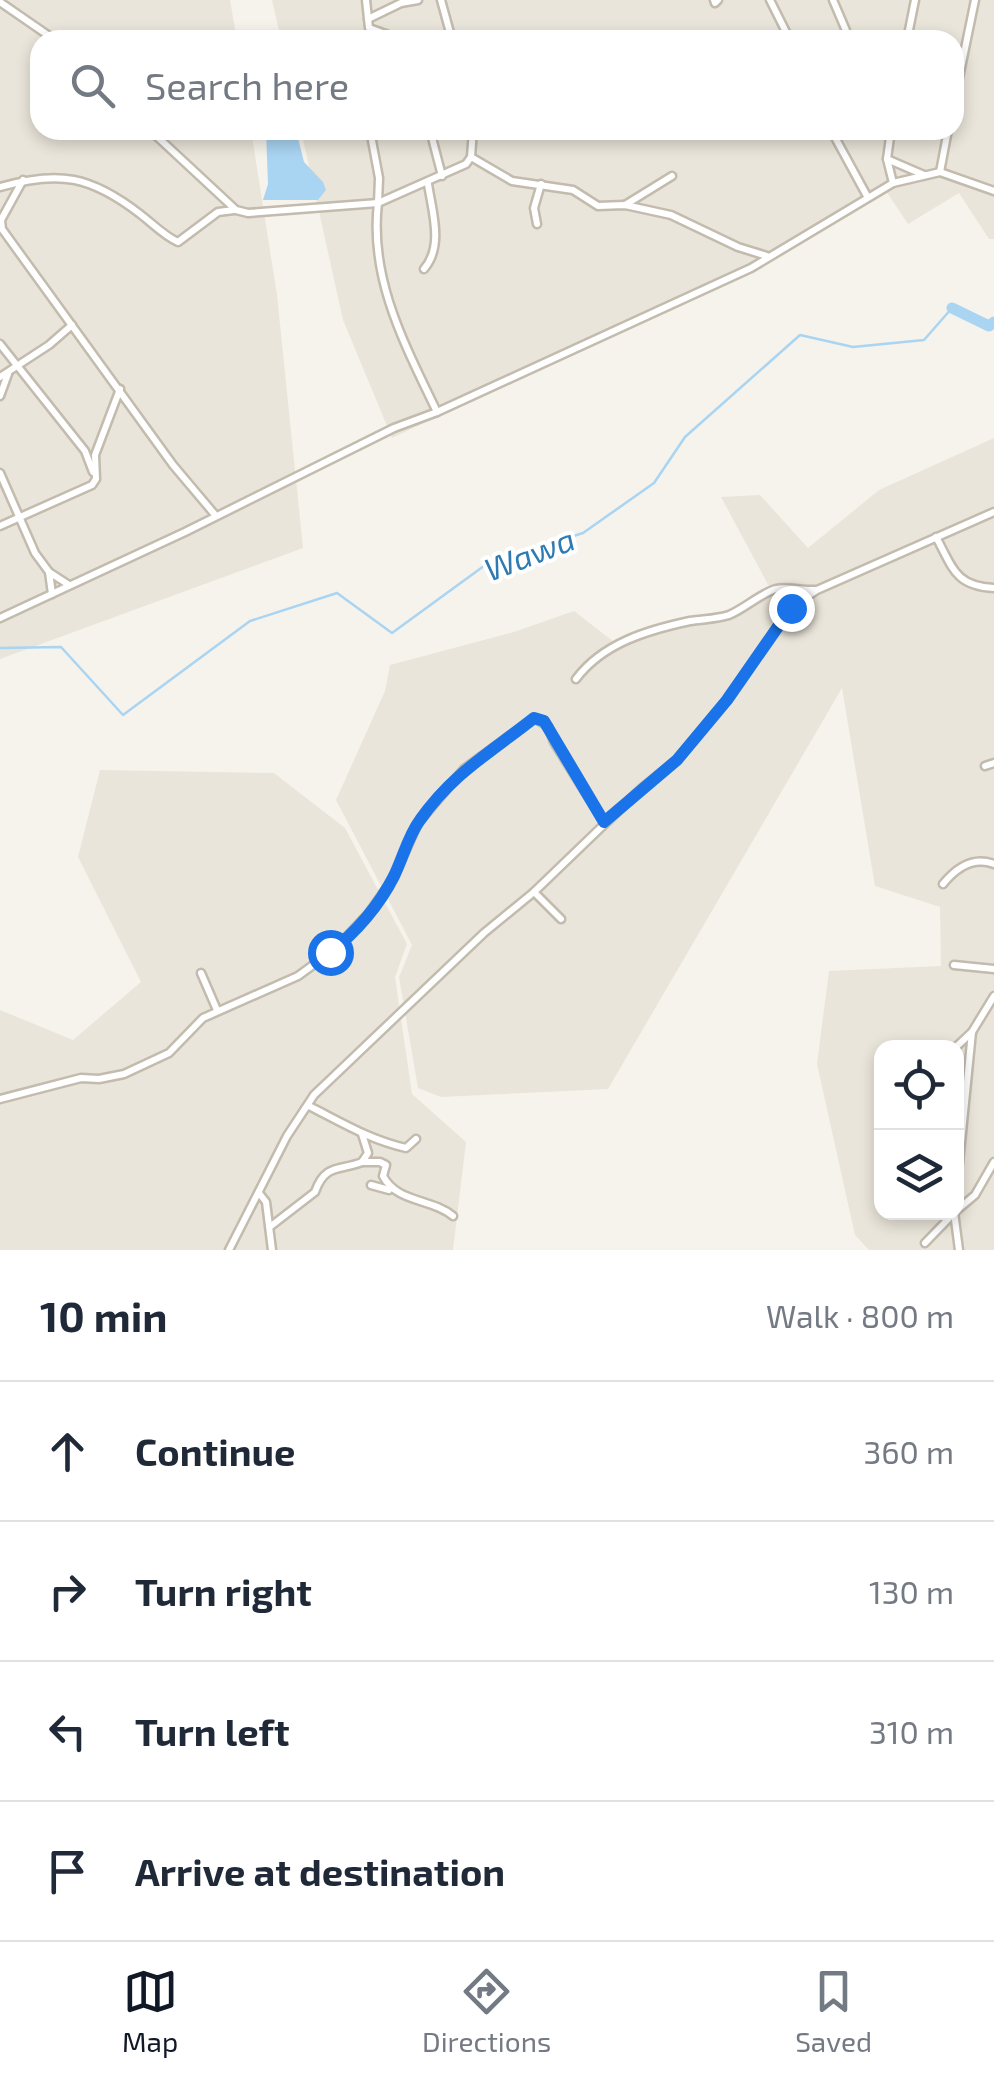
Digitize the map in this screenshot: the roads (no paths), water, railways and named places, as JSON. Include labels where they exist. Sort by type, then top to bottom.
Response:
[{"type":"street","points":[[366,0],[366,20],[374,30]]},
{"type":"street","points":[[366,20],[418,0]]},
{"type":"street","points":[[441,0],[449,30]]},
{"type":"street","points":[[770,0],[785,30]]},
{"type":"street","points":[[832,0],[846,30]]},
{"type":"street","points":[[909,30],[915,0]]},
{"type":"street","points":[[964,53],[975,0]]},
{"type":"street","points":[[0,2],[41,30]]},
{"type":"street","points":[[161,140],[236,210]]},
{"type":"street","points":[[372,140],[379,178],[375,232],[391,314],[437,412]]},
{"type":"street","points":[[433,140],[442,176]]},
{"type":"street","points":[[0,187],[22,180],[60,177],[86,181],[124,202],[178,242],[218,212],[378,203],[466,164],[472,140]]},
{"type":"street","points":[[836,140],[867,196]]},
{"type":"street","points":[[890,140],[887,159],[893,183]]},
{"type":"street","points":[[940,172],[946,140]]},
{"type":"street","points":[[470,157],[512,181],[573,190],[598,206],[624,205],[671,214],[768,257]]},
{"type":"street","points":[[887,159],[926,175]]},
{"type":"street","points":[[0,618],[394,428],[437,412],[768,257],[893,183],[940,172],[993,188]]},
{"type":"street","points":[[624,205],[672,176]]},
{"type":"street","points":[[22,180],[1,227],[173,466],[216,516]]},
{"type":"street","points":[[424,269],[432,258],[436,236],[428,184]]},
{"type":"street","points":[[537,224],[534,208],[542,184]]},
{"type":"street","points":[[0,377],[72,325]]},
{"type":"street","points":[[0,344],[85,451],[96,479]]},
{"type":"street","points":[[0,396],[8,373]]},
{"type":"street","points":[[0,526],[92,485],[96,479],[95,454],[120,389]]},
{"type":"street","points":[[0,474],[35,553],[49,572],[70,585]]},
{"type":"street","points":[[230,1250],[288,1136],[314,1096],[484,932],[534,892],[604,822],[677,760],[727,700],[791,608],[817,590],[994,512]]},
{"type":"street","points":[[936,536],[957,576],[970,587],[994,588]]},
{"type":"street","points":[[49,572],[52,594]]},
{"type":"street","points":[[576,679],[589,661],[648,632],[725,616],[776,589],[817,590]]},
{"type":"street","points":[[0,1099],[81,1078],[124,1074],[169,1053],[194,1024],[217,1010],[298,976],[335,949],[379,900],[418,822],[464,769],[534,718],[548,726],[604,822]]},
{"type":"street","points":[[985,766],[994,763]]},
{"type":"street","points":[[942,884],[955,869],[977,860],[994,864]]},
{"type":"street","points":[[534,892],[562,919]]},
{"type":"street","points":[[954,965],[994,969]]},
{"type":"street","points":[[201,973],[217,1010]]},
{"type":"street","points":[[963,1040],[994,996]]},
{"type":"street","points":[[962,1130],[972,1032]]},
{"type":"street","points":[[309,1106],[362,1134],[406,1148],[416,1139]]},
{"type":"street","points":[[362,1134],[368,1154],[362,1162]]},
{"type":"street","points":[[271,1226],[315,1192],[331,1170],[380,1162],[386,1165],[383,1176],[392,1191]]},
{"type":"street","points":[[964,1204],[975,1195],[994,1162]]},
{"type":"street","points":[[372,1185],[436,1205],[453,1216]]},
{"type":"street","points":[[258,1192],[266,1202],[272,1250]]},
{"type":"street","points":[[925,1243],[947,1220]]},
{"type":"street","points":[[956,1220],[959,1250]]},
{"type":"water","points":[[266,140],[298,140],[304,162],[326,190],[318,200],[263,200],[268,184]]},
{"type":"waterway","name":"Wawa","points":[[0,648],[61,647],[123,715],[250,621],[337,593],[392,633],[488,563],[583,533],[654,483],[685,437],[800,335],[853,347],[924,340],[952,308]]},
{"type":"waterway","name":"Wawa","points":[[952,308],[989,326],[994,322]]}]
